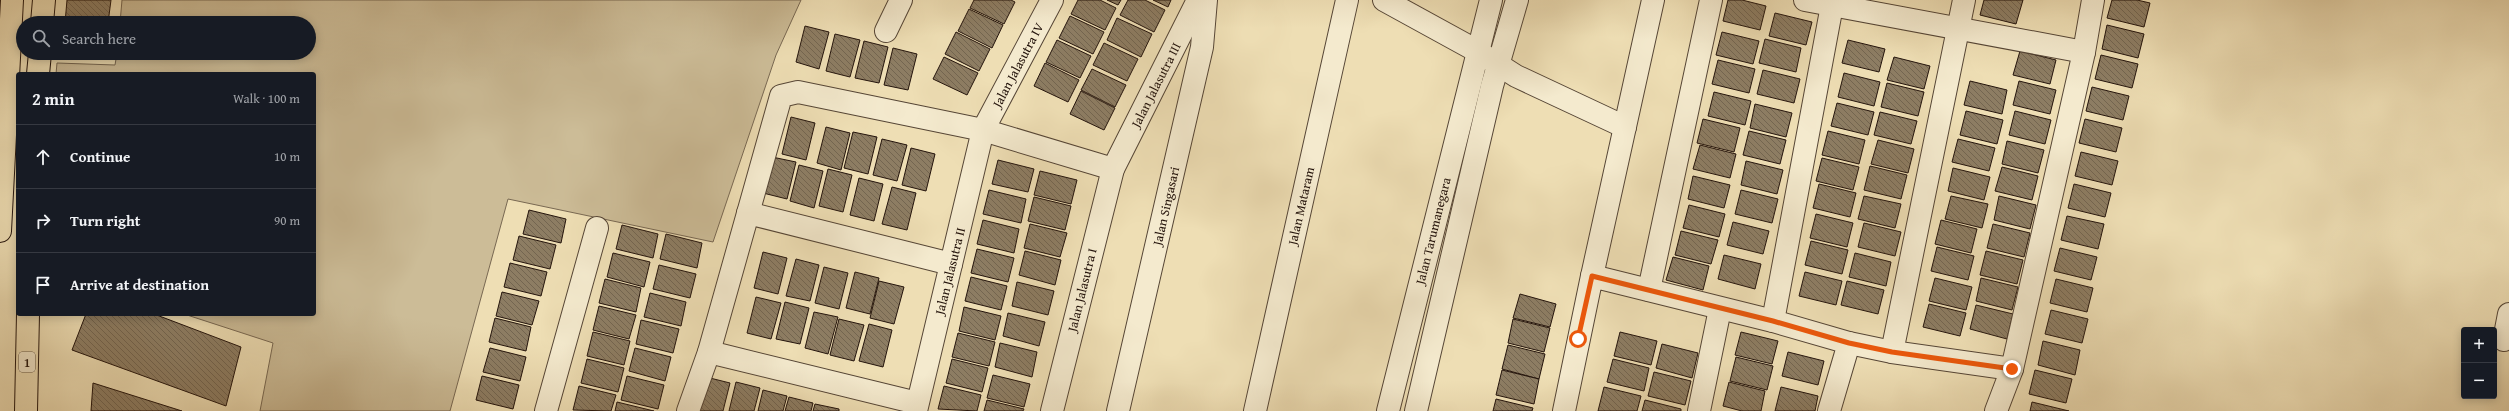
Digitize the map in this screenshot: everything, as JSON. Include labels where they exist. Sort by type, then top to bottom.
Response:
[{"type":"highway","points":[[0,231],[12,0]]},
{"type":"highway","points":[[43,16],[44,0]]},
{"type":"highway","points":[[38,72],[39,60]]},
{"type":"highway","name":"1","points":[[26,411],[28,316]]},
{"type":"street","points":[[886,31],[901,0]]},
{"type":"street","name":"Jalan Jalasutra IV","points":[[984,130],[1052,0]]},
{"type":"street","name":"Jalan Jalasutra III","points":[[1113,169],[1198,0]]},
{"type":"street","name":"Jalan Singasari","points":[[1118,411],[1198,68],[1202,47],[1206,0]]},
{"type":"street","name":"Jalan Mataram","points":[[1255,411],[1347,0]]},
{"type":"street","points":[[1384,0],[1477,51],[1498,66],[1625,127]]},
{"type":"street","name":"Jalan Tarumanegara","points":[[1388,411],[1491,0]]},
{"type":"street","name":"Jalan Tarumanegara","points":[[1416,411],[1498,66],[1517,0]]},
{"type":"street","points":[[1564,411],[1652,0]]},
{"type":"street","points":[[1649,290],[1711,0]]},
{"type":"street","points":[[1804,0],[1833,3],[2084,52]]},
{"type":"street","points":[[1892,352],[1964,0]]},
{"type":"street","points":[[1996,411],[2012,369],[2084,52],[2093,0]]},
{"type":"street","points":[[1773,321],[1833,3]]},
{"type":"street","points":[[688,411],[709,352],[781,96],[798,92],[984,130],[1113,169]]},
{"type":"street","name":"Jalan Jalasutra II","points":[[916,407],[984,130]]},
{"type":"street","name":"Jalan Jalasutra I","points":[[1052,411],[1113,169]]},
{"type":"street","points":[[748,213],[951,264]]},
{"type":"street","points":[[546,411],[597,228]]},
{"type":"street","points":[[1592,276],[1773,321],[1849,343],[1892,352],[2012,369]]},
{"type":"street","points":[[1699,411],[1720,309]]},
{"type":"street","points":[[2504,340],[2509,314]]},
{"type":"street","points":[[1829,411],[1849,343]]},
{"type":"street","points":[[709,352],[916,407]]},
{"type":"shaded area","points":[[122,0],[801,0],[776,55],[713,242],[508,199],[450,411],[260,411],[273,343],[190,316],[316,316],[316,72],[56,72],[57,63],[115,65],[116,60],[316,60],[316,16],[121,16]]},
{"type":"building","points":[[67,0],[111,0],[109,16],[66,16]]},
{"type":"building","points":[[974,0],[1011,0],[1015,2],[1004,24],[970,8]]},
{"type":"building","points":[[1078,0],[1100,0],[1116,8],[1105,30],[1071,14]]},
{"type":"building","points":[[1107,0],[1121,0],[1118,5]]},
{"type":"building","points":[[1128,0],[1145,0],[1165,10],[1154,32],[1120,15]]},
{"type":"building","points":[[1153,0],[1171,0],[1168,7]]},
{"type":"building","points":[[1728,0],[1742,0],[1766,6],[1760,30],[1723,21]]},
{"type":"building","points":[[1984,0],[2023,0],[2016,24],[1980,15]]},
{"type":"building","points":[[2112,0],[2137,0],[2150,3],[2144,27],[2107,18]]},
{"type":"building","points":[[969,9],[1003,25],[992,48],[958,31]]},
{"type":"building","points":[[1775,13],[1812,22],[1806,45],[1769,36]]},
{"type":"building","points":[[1070,16],[1104,32],[1093,54],[1059,38]]},
{"type":"building","points":[[1117,18],[1152,34],[1141,57],[1107,40]]},
{"type":"building","points":[[2107,25],[2144,34],[2138,58],[2102,49]]},
{"type":"building","points":[[805,26],[829,32],[819,69],[796,62]]},
{"type":"building","points":[[956,32],[990,49],[979,71],[945,54]]},
{"type":"building","points":[[1722,32],[1759,41],[1753,64],[1716,55]]},
{"type":"building","points":[[835,34],[860,40],[850,77],[826,71]]},
{"type":"building","points":[[1765,39],[1801,48],[1796,72],[1759,63]]},
{"type":"building","points":[[1057,40],[1091,56],[1080,78],[1046,62]]},
{"type":"building","points":[[1848,40],[1885,49],[1879,72],[1842,63]]},
{"type":"building","points":[[864,41],[888,47],[879,83],[855,78]]},
{"type":"building","points":[[1104,43],[1138,59],[1127,81],[1093,65]]},
{"type":"building","points":[[893,48],[917,54],[908,90],[884,85]]},
{"type":"building","points":[[2020,51],[2056,60],[2050,84],[2013,75]]},
{"type":"building","points":[[2101,55],[2138,64],[2132,88],[2095,79]]},
{"type":"building","points":[[944,57],[978,73],[967,95],[933,79]]},
{"type":"building","points":[[1894,57],[1930,66],[1924,89],[1887,80]]},
{"type":"building","points":[[1718,60],[1755,69],[1749,93],[1712,84]]},
{"type":"building","points":[[1045,63],[1079,80],[1068,102],[1034,86]]},
{"type":"building","points":[[1092,69],[1126,85],[1115,107],[1081,90]]},
{"type":"building","points":[[1763,70],[1800,79],[1794,103],[1757,94]]},
{"type":"building","points":[[1844,73],[1880,82],[1874,106],[1838,97]]},
{"type":"building","points":[[1970,81],[2007,90],[2002,114],[1964,105]]},
{"type":"building","points":[[2019,81],[2056,90],[2050,114],[2013,105]]},
{"type":"building","points":[[1887,83],[1924,92],[1918,116],[1881,107]]},
{"type":"building","points":[[2092,87],[2129,96],[2123,120],[2086,111]]},
{"type":"building","points":[[1081,91],[1115,108],[1104,130],[1070,114]]},
{"type":"building","points":[[1714,92],[1751,101],[1745,125],[1708,116]]},
{"type":"building","points":[[1837,103],[1874,112],[1868,135],[1831,126]]},
{"type":"building","points":[[1755,104],[1792,113],[1786,137],[1750,128]]},
{"type":"building","points":[[1966,111],[2003,120],[1997,144],[1960,135]]},
{"type":"building","points":[[2015,111],[2051,120],[2045,144],[2009,135]]},
{"type":"building","points":[[1880,112],[1917,121],[1911,144],[1874,135]]},
{"type":"building","points":[[791,117],[815,123],[806,160],[782,154]]},
{"type":"building","points":[[1703,119],[1740,128],[1734,152],[1697,143]]},
{"type":"building","points":[[2085,119],[2122,128],[2116,152],[2079,143]]},
{"type":"building","points":[[826,127],[850,133],[841,170],[817,163]]},
{"type":"building","points":[[1749,131],[1786,140],[1780,164],[1743,155]]},
{"type":"building","points":[[1828,131],[1865,140],[1859,164],[1822,155]]},
{"type":"building","points":[[853,132],[877,137],[868,174],[844,168]]},
{"type":"building","points":[[882,139],[907,145],[897,181],[873,175]]},
{"type":"building","points":[[1958,139],[1995,148],[1989,171],[1952,162]]},
{"type":"building","points":[[1878,140],[1914,149],[1908,173],[1871,164]]},
{"type":"building","points":[[2007,141],[2044,150],[2038,173],[2002,164]]},
{"type":"building","points":[[1700,145],[1736,154],[1730,178],[1693,169]]},
{"type":"building","points":[[911,148],[935,154],[926,191],[902,185]]},
{"type":"building","points":[[2081,152],[2118,161],[2112,185],[2075,176]]},
{"type":"building","points":[[772,157],[796,162],[787,199],[763,193]]},
{"type":"building","points":[[1822,158],[1859,167],[1853,190],[1816,181]]},
{"type":"building","points":[[998,160],[1034,169],[1028,192],[992,184]]},
{"type":"building","points":[[1746,161],[1783,170],[1777,194],[1741,185]]},
{"type":"building","points":[[799,165],[823,171],[814,208],[790,201]]},
{"type":"building","points":[[1870,166],[1907,175],[1901,199],[1864,190]]},
{"type":"building","points":[[2002,167],[2038,176],[2032,200],[1995,191]]},
{"type":"building","points":[[1953,168],[1990,177],[1984,200],[1948,191]]},
{"type":"building","points":[[828,169],[852,175],[843,212],[819,206]]},
{"type":"building","points":[[1040,171],[1077,180],[1071,204],[1034,195]]},
{"type":"building","points":[[1693,176],[1730,185],[1724,208],[1688,199]]},
{"type":"building","points":[[859,178],[883,184],[874,221],[850,215]]},
{"type":"building","points":[[1819,184],[1856,193],[1850,217],[1813,208]]},
{"type":"building","points":[[2074,184],[2111,193],[2105,217],[2068,208]]},
{"type":"building","points":[[892,187],[916,193],[907,230],[882,224]]},
{"type":"building","points":[[989,190],[1026,199],[1021,223],[983,214]]},
{"type":"building","points":[[1741,190],[1778,199],[1772,223],[1735,214]]},
{"type":"building","points":[[1864,196],[1901,204],[1895,228],[1858,219]]},
{"type":"building","points":[[1951,196],[1988,204],[1982,228],[1945,219]]},
{"type":"building","points":[[1999,196],[2036,205],[2030,229],[1994,220]]},
{"type":"building","points":[[1034,197],[1071,206],[1065,230],[1028,221]]},
{"type":"building","points":[[1689,205],[1725,214],[1719,237],[1683,228]]},
{"type":"building","points":[[529,210],[566,219],[561,243],[523,234]]},
{"type":"building","points":[[1816,214],[1853,223],[1847,247],[1810,238]]},
{"type":"building","points":[[2067,216],[2104,224],[2098,249],[2061,240]]},
{"type":"building","points":[[983,220],[1019,229],[1014,253],[977,244]]},
{"type":"building","points":[[1941,220],[1977,229],[1971,253],[1935,244]]},
{"type":"building","points":[[1733,222],[1769,231],[1763,254],[1727,245]]},
{"type":"building","points":[[1864,223],[1901,232],[1895,256],[1858,247]]},
{"type":"building","points":[[1030,224],[1067,233],[1060,257],[1024,248]]},
{"type":"building","points":[[1993,224],[2030,233],[2024,257],[1987,248]]},
{"type":"building","points":[[622,225],[658,234],[653,258],[616,249]]},
{"type":"building","points":[[1681,231],[1718,240],[1711,264],[1675,255]]},
{"type":"building","points":[[666,234],[702,243],[697,268],[660,259]]},
{"type":"building","points":[[519,236],[556,245],[550,269],[513,260]]},
{"type":"building","points":[[1811,241],[1848,250],[1842,274],[1805,265]]},
{"type":"building","points":[[1937,247],[1974,256],[1968,280],[1931,271]]},
{"type":"building","points":[[2060,248],[2097,257],[2091,280],[2054,271]]},
{"type":"building","points":[[977,249],[1014,258],[1008,282],[971,273]]},
{"type":"building","points":[[1025,251],[1061,260],[1055,285],[1019,275]]},
{"type":"building","points":[[1986,251],[2023,260],[2017,284],[1980,275]]},
{"type":"building","points":[[763,252],[787,258],[778,294],[754,288]]},
{"type":"building","points":[[613,253],[650,262],[644,287],[607,277]]},
{"type":"building","points":[[1855,253],[1891,262],[1886,286],[1849,277]]},
{"type":"building","points":[[1724,255],[1761,264],[1755,289],[1718,279]]},
{"type":"building","points":[[1673,257],[1709,266],[1703,290],[1666,280]]},
{"type":"building","points":[[796,259],[819,265],[810,301],[786,296]]},
{"type":"building","points":[[510,263],[547,272],[541,296],[504,287]]},
{"type":"building","points":[[659,265],[696,274],[690,298],[653,289]]},
{"type":"building","points":[[824,267],[848,273],[839,309],[815,303]]},
{"type":"building","points":[[855,272],[879,278],[870,314],[846,308]]},
{"type":"building","points":[[1805,272],[1842,281],[1836,305],[1799,296]]},
{"type":"building","points":[[971,277],[1007,286],[1001,310],[965,301]]},
{"type":"building","points":[[1935,278],[1972,287],[1966,310],[1929,301]]},
{"type":"building","points":[[1981,278],[2018,287],[2012,310],[1976,301]]},
{"type":"building","points":[[605,279],[641,288],[636,312],[599,303]]},
{"type":"building","points":[[2056,279],[2093,288],[2087,312],[2050,303]]},
{"type":"building","points":[[879,281],[904,287],[894,324],[870,318]]},
{"type":"building","points":[[1847,281],[1884,290],[1878,314],[1841,305]]},
{"type":"building","points":[[1017,282],[1054,291],[1048,315],[1012,306]]},
{"type":"building","points":[[502,292],[539,301],[532,325],[496,316]]},
{"type":"building","points":[[650,293],[686,302],[681,326],[644,317]]},
{"type":"building","points":[[1520,294],[1556,304],[1550,327],[1513,318]]},
{"type":"building","points":[[756,297],[781,303],[771,339],[747,333]]},
{"type":"building","points":[[785,302],[809,308],[800,344],[776,339]]},
{"type":"building","points":[[1929,304],[1966,313],[1960,336],[1923,327]]},
{"type":"building","points":[[1976,305],[2013,314],[2007,339],[1970,329]]},
{"type":"building","points":[[599,306],[636,315],[629,339],[593,330]]},
{"type":"building","points":[[964,307],[1001,316],[995,340],[959,331]]},
{"type":"building","points":[[2051,310],[2088,319],[2082,343],[2045,334]]},
{"type":"building","points":[[814,312],[838,317],[828,354],[805,348]]},
{"type":"building","points":[[1008,313],[1045,322],[1039,346],[1003,336]]},
{"type":"building","points":[[85,316],[159,316],[241,347],[226,406],[72,350]]},
{"type":"building","points":[[495,318],[531,327],[526,351],[489,342]]},
{"type":"building","points":[[839,319],[864,325],[854,361],[830,355]]},
{"type":"building","points":[[1513,319],[1550,328],[1544,352],[1508,343]]},
{"type":"building","points":[[641,320],[679,329],[673,353],[636,344]]},
{"type":"building","points":[[869,324],[892,330],[883,367],[859,361]]},
{"type":"building","points":[[593,332],[630,341],[624,365],[587,356]]},
{"type":"building","points":[[1620,332],[1657,341],[1651,365],[1614,356]]},
{"type":"building","points":[[1741,332],[1778,341],[1772,364],[1735,355]]},
{"type":"building","points":[[958,333],[995,342],[989,366],[952,357]]},
{"type":"building","points":[[2043,341],[2080,350],[2075,375],[2038,365]]},
{"type":"building","points":[[1000,343],[1037,352],[1032,377],[995,367]]},
{"type":"building","points":[[1662,344],[1698,353],[1692,378],[1656,368]]},
{"type":"building","points":[[1508,345],[1545,354],[1539,379],[1502,369]]},
{"type":"building","points":[[490,348],[526,357],[520,381],[483,372]]},
{"type":"building","points":[[635,348],[671,357],[665,381],[629,371]]},
{"type":"building","points":[[1788,352],[1824,361],[1818,385],[1782,376]]},
{"type":"building","points":[[1736,357],[1773,366],[1767,390],[1730,381]]},
{"type":"building","points":[[587,359],[624,368],[618,392],[581,383]]},
{"type":"building","points":[[952,359],[988,368],[982,392],[946,383]]},
{"type":"building","points":[[1613,359],[1649,368],[1644,391],[1607,382]]},
{"type":"building","points":[[1502,370],[1539,379],[1534,404],[1496,395]]},
{"type":"building","points":[[2035,370],[2072,379],[2066,403],[2029,394]]},
{"type":"building","points":[[1654,372],[1691,381],[1685,405],[1648,396]]},
{"type":"building","points":[[993,375],[1030,384],[1024,407],[987,398]]},
{"type":"building","points":[[482,376],[519,385],[513,409],[476,400]]},
{"type":"building","points":[[627,376],[664,385],[658,409],[621,400]]},
{"type":"building","points":[[706,377],[730,383],[723,411],[698,411]]},
{"type":"building","points":[[736,382],[760,388],[754,411],[729,411]]},
{"type":"building","points":[[1729,382],[1765,391],[1761,411],[1742,411],[1723,406]]},
{"type":"building","points":[[93,383],[182,411],[91,411]]},
{"type":"building","points":[[579,386],[616,395],[611,411],[573,410]]},
{"type":"building","points":[[944,386],[981,395],[977,411],[938,409]]},
{"type":"building","points":[[1604,387],[1641,396],[1637,411],[1598,411]]},
{"type":"building","points":[[1781,387],[1818,396],[1815,411],[1775,411]]},
{"type":"building","points":[[763,390],[787,396],[783,411],[758,411]]},
{"type":"building","points":[[789,397],[813,403],[811,411],[785,411]]},
{"type":"building","points":[[1496,399],[1533,408],[1532,411],[1493,411]]},
{"type":"building","points":[[987,400],[1024,409],[1023,411],[984,411]]},
{"type":"building","points":[[1645,400],[1681,409],[1681,411],[1642,411]]},
{"type":"building","points":[[617,402],[654,411],[615,411]]},
{"type":"building","points":[[2032,402],[2069,411],[2030,411]]},
{"type":"building","points":[[815,404],[839,409],[839,411],[813,411]]},
{"type":"route","points":[[1578,339],[1592,276],[1773,321],[1849,343],[1892,352],[2012,369]]}]
